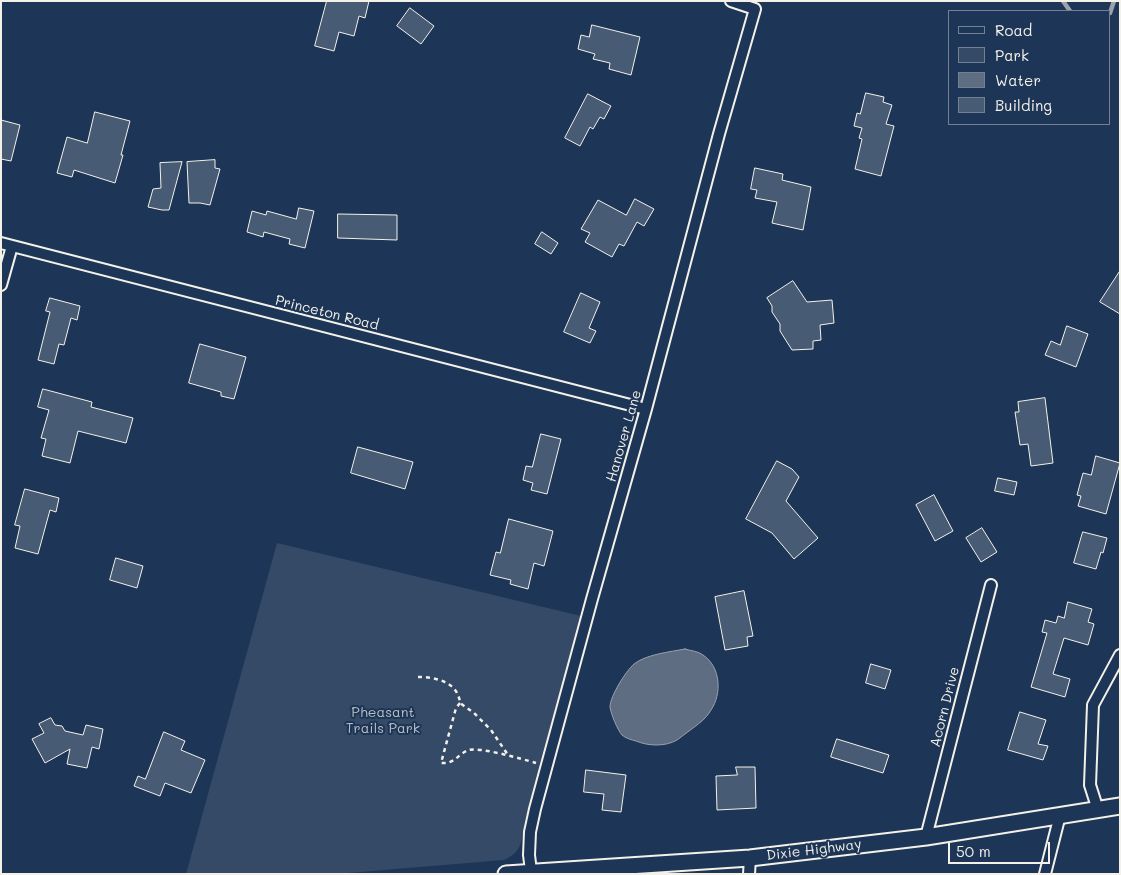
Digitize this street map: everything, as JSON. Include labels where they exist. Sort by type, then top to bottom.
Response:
[{"type":"main road","name":"Dixie Highway","points":[[506,874],[750,858],[926,837],[1120,806]]},
{"type":"street","name":"Hanover Lane","points":[[531,871],[529,854],[530,832],[547,766],[646,409],[719,134],[755,9],[731,1]]},
{"type":"street","name":"Princeton Road","points":[[1,243],[646,409]]},
{"type":"street","points":[[1,285],[12,246]]},
{"type":"street","name":"Acorn Drive","points":[[926,837],[990,585]]},
{"type":"street","points":[[1098,810],[1090,785],[1093,704],[1120,655]]},
{"type":"street","points":[[1045,874],[1060,815]]},
{"type":"street","points":[[749,874],[750,858]]},
{"type":"path","points":[[418,677],[432,677],[446,682],[457,693],[460,703],[492,730],[508,756]]},
{"type":"path","points":[[460,703],[456,708],[441,763],[448,764],[470,750],[476,750],[547,766]]},
{"type":"green space","name":"Pheasant Trails Park","points":[[277,543],[581,616],[525,821],[522,839],[518,849],[510,857],[504,860],[336,874],[186,874]]},
{"type":"water","points":[[685,649],[703,655],[709,660],[716,673],[718,681],[717,696],[715,704],[709,713],[701,722],[677,740],[667,744],[646,744],[623,736],[616,725],[610,707],[615,690],[627,672],[634,664],[645,658]]},
{"type":"building","points":[[327,1],[369,1],[365,18],[359,16],[354,36],[339,32],[334,51],[315,46]]},
{"type":"building","points":[[410,8],[434,26],[421,44],[397,26]]},
{"type":"building","points":[[592,25],[640,37],[631,75],[609,69],[610,63],[593,59],[595,54],[578,49],[581,35],[589,37]]},
{"type":"building","points":[[866,93],[884,97],[883,102],[892,105],[886,124],[894,126],[881,176],[855,169],[862,139],[859,138],[862,128],[854,126],[857,113],[860,114]]},
{"type":"building","points":[[588,94],[611,106],[604,119],[600,117],[593,129],[590,127],[580,146],[565,138]]},
{"type":"building","points":[[95,112],[130,121],[115,183],[74,170],[72,177],[57,173],[67,137],[87,143]]},
{"type":"building","points":[[1,120],[20,125],[11,161],[1,159]]},
{"type":"building","points":[[215,160],[215,168],[220,169],[210,205],[189,203],[187,162]]},
{"type":"building","points":[[182,162],[169,210],[148,207],[153,189],[161,188],[160,163]]},
{"type":"building","points":[[755,168],[783,174],[782,180],[811,187],[803,230],[772,223],[777,202],[755,198],[757,190],[751,189]]},
{"type":"building","points":[[635,199],[654,209],[644,226],[637,222],[624,246],[619,244],[612,257],[585,242],[590,233],[581,229],[598,200],[626,215]]},
{"type":"building","points":[[299,208],[314,211],[305,248],[289,244],[290,239],[264,232],[263,237],[247,232],[252,211],[266,215],[267,211],[296,219]]},
{"type":"building","points":[[338,214],[397,215],[397,240],[338,238]]},
{"type":"building","points":[[542,232],[558,243],[551,254],[535,244]]},
{"type":"building","points":[[1120,271],[1120,314],[1100,302]]},
{"type":"building","points":[[793,281],[807,302],[832,300],[834,323],[820,325],[821,340],[813,341],[813,349],[792,350],[780,331],[780,324],[772,312],[772,306],[767,298]]},
{"type":"building","points":[[581,293],[600,302],[589,328],[596,331],[590,343],[564,332]]},
{"type":"building","points":[[50,298],[80,306],[77,320],[71,318],[64,345],[59,344],[54,364],[38,360],[50,312],[46,311]]},
{"type":"building","points":[[1067,326],[1088,334],[1076,367],[1045,355],[1051,341],[1060,345]]},
{"type":"building","points":[[200,344],[246,357],[234,399],[221,396],[221,392],[189,383]]},
{"type":"building","points":[[43,389],[92,402],[91,407],[133,418],[126,443],[78,431],[70,463],[42,456],[46,439],[41,438],[49,410],[38,407]]},
{"type":"building","points":[[1045,398],[1053,463],[1031,466],[1028,444],[1020,445],[1015,412],[1019,412],[1018,402]]},
{"type":"building","points":[[541,434],[561,439],[547,494],[531,490],[533,483],[523,480],[526,466],[532,467]]},
{"type":"building","points":[[358,447],[413,462],[405,489],[351,473]]},
{"type":"building","points":[[1096,456],[1120,463],[1106,514],[1078,506],[1081,496],[1077,495],[1083,473],[1091,475]]},
{"type":"building","points":[[777,461],[792,469],[799,477],[786,501],[818,538],[794,559],[772,533],[746,519]]},
{"type":"building","points":[[998,478],[1017,482],[1014,495],[995,491]]},
{"type":"building","points":[[25,489],[59,498],[56,512],[50,510],[38,554],[15,548],[20,526],[15,525]]},
{"type":"building","points":[[934,495],[953,531],[935,541],[916,505]]},
{"type":"building","points":[[509,519],[553,531],[544,566],[534,563],[528,589],[510,584],[511,580],[490,575],[496,552],[500,553]]},
{"type":"building","points":[[982,528],[997,552],[981,562],[966,538]]},
{"type":"building","points":[[1083,532],[1107,538],[1096,569],[1074,563]]},
{"type":"building","points":[[116,558],[143,566],[137,588],[110,580]]},
{"type":"building","points":[[744,591],[753,636],[747,637],[748,646],[725,650],[715,597]]},
{"type":"building","points":[[1068,602],[1092,609],[1088,622],[1094,624],[1088,645],[1064,638],[1053,674],[1070,679],[1065,697],[1031,687],[1047,633],[1042,632],[1045,620],[1056,623],[1058,616],[1064,618]]},
{"type":"building","points":[[871,664],[891,670],[885,689],[866,683]]},
{"type":"building","points":[[1020,712],[1046,720],[1038,744],[1048,746],[1043,760],[1008,750]]},
{"type":"building","points":[[51,718],[55,725],[62,726],[65,731],[83,735],[86,725],[103,729],[99,749],[92,747],[87,768],[67,764],[70,749],[45,763],[32,739],[44,733],[39,724]]},
{"type":"building","points":[[164,732],[185,741],[181,750],[205,760],[191,793],[165,783],[160,796],[134,786],[138,776],[145,779]]},
{"type":"building","points":[[837,739],[889,755],[883,773],[831,757]]},
{"type":"building","points":[[736,767],[755,767],[756,808],[717,810],[716,776],[737,775]]},
{"type":"building","points":[[586,770],[626,775],[621,812],[602,810],[604,794],[584,792]]},
{"type":"waterway","points":[[1063,1],[1069,10]]},
{"type":"waterway","points":[[1111,10],[1114,1]]}]
